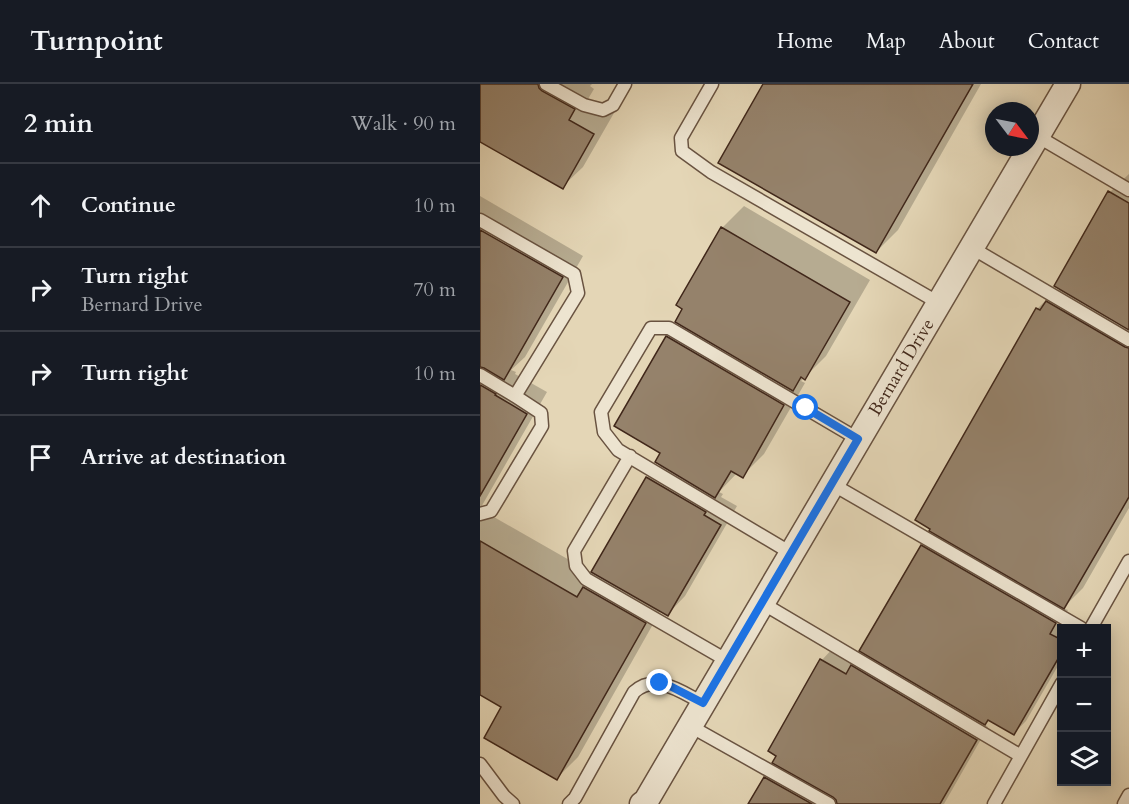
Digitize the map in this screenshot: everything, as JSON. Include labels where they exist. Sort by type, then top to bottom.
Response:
[{"type":"street","name":"Bernard Drive","points":[[1039,133],[1068,84]]},
{"type":"street","name":"Bernard Drive","points":[[642,804],[1025,156]]},
{"type":"lane","points":[[546,84],[584,105],[603,110],[613,105],[625,84]]},
{"type":"lane","points":[[712,84],[681,138],[682,151],[711,172],[939,303]]},
{"type":"lane","points":[[1039,137],[1129,190]]},
{"type":"lane","points":[[480,220],[574,274],[578,293],[515,396]]},
{"type":"lane","points":[[972,248],[1129,340]]},
{"type":"lane","points":[[791,553],[618,450],[604,432],[601,412],[651,328],[669,328],[858,439]]},
{"type":"lane","points":[[480,375],[541,413],[542,426],[491,512],[480,514]]},
{"type":"lane","points":[[630,456],[573,551],[576,566],[586,579],[728,661]]},
{"type":"lane","points":[[832,484],[1074,624]]},
{"type":"lane","points":[[1093,624],[1129,561]]},
{"type":"lane","points":[[762,603],[1021,756]]},
{"type":"lane","points":[[569,804],[575,798],[634,692],[641,686],[650,683],[668,685],[703,703]]},
{"type":"lane","points":[[994,804],[1057,692]]},
{"type":"lane","points":[[690,726],[829,804]]},
{"type":"lane","points":[[480,764],[504,796],[513,804]]},
{"type":"lane","points":[[1124,804],[1129,795]]},
{"type":"building","points":[[480,84],[538,84],[542,91],[575,109],[569,120],[594,134],[563,189],[480,142]]},
{"type":"building","points":[[763,84],[973,84],[876,253],[718,163]]},
{"type":"building","points":[[1108,191],[1129,203],[1129,330],[1054,286]]},
{"type":"building","points":[[721,227],[850,302],[805,380],[801,377],[793,391],[675,322],[682,309],[676,305]]},
{"type":"building","points":[[480,230],[563,277],[504,380],[480,367]]},
{"type":"building","points":[[1046,301],[1129,348],[1129,497],[1064,609],[929,531],[930,529],[915,520],[1036,308],[1040,310]]},
{"type":"building","points":[[666,336],[784,405],[743,478],[731,471],[715,498],[655,462],[660,453],[614,426]]},
{"type":"building","points":[[480,385],[527,414],[480,496]]},
{"type":"building","points":[[646,477],[706,512],[704,515],[721,525],[668,616],[591,572]]},
{"type":"building","points":[[480,541],[577,597],[583,587],[646,623],[557,780],[484,738],[501,707],[480,695]]},
{"type":"building","points":[[921,545],[1056,623],[1050,634],[1057,638],[1057,661],[1014,735],[988,720],[985,725],[859,651]]},
{"type":"building","points":[[820,659],[846,674],[851,665],[977,740],[940,804],[837,804],[833,797],[772,763],[776,756],[768,751]]},
{"type":"building","points":[[764,777],[812,804],[748,804]]},
{"type":"route","points":[[660,683],[703,703],[858,439],[806,408]]}]
